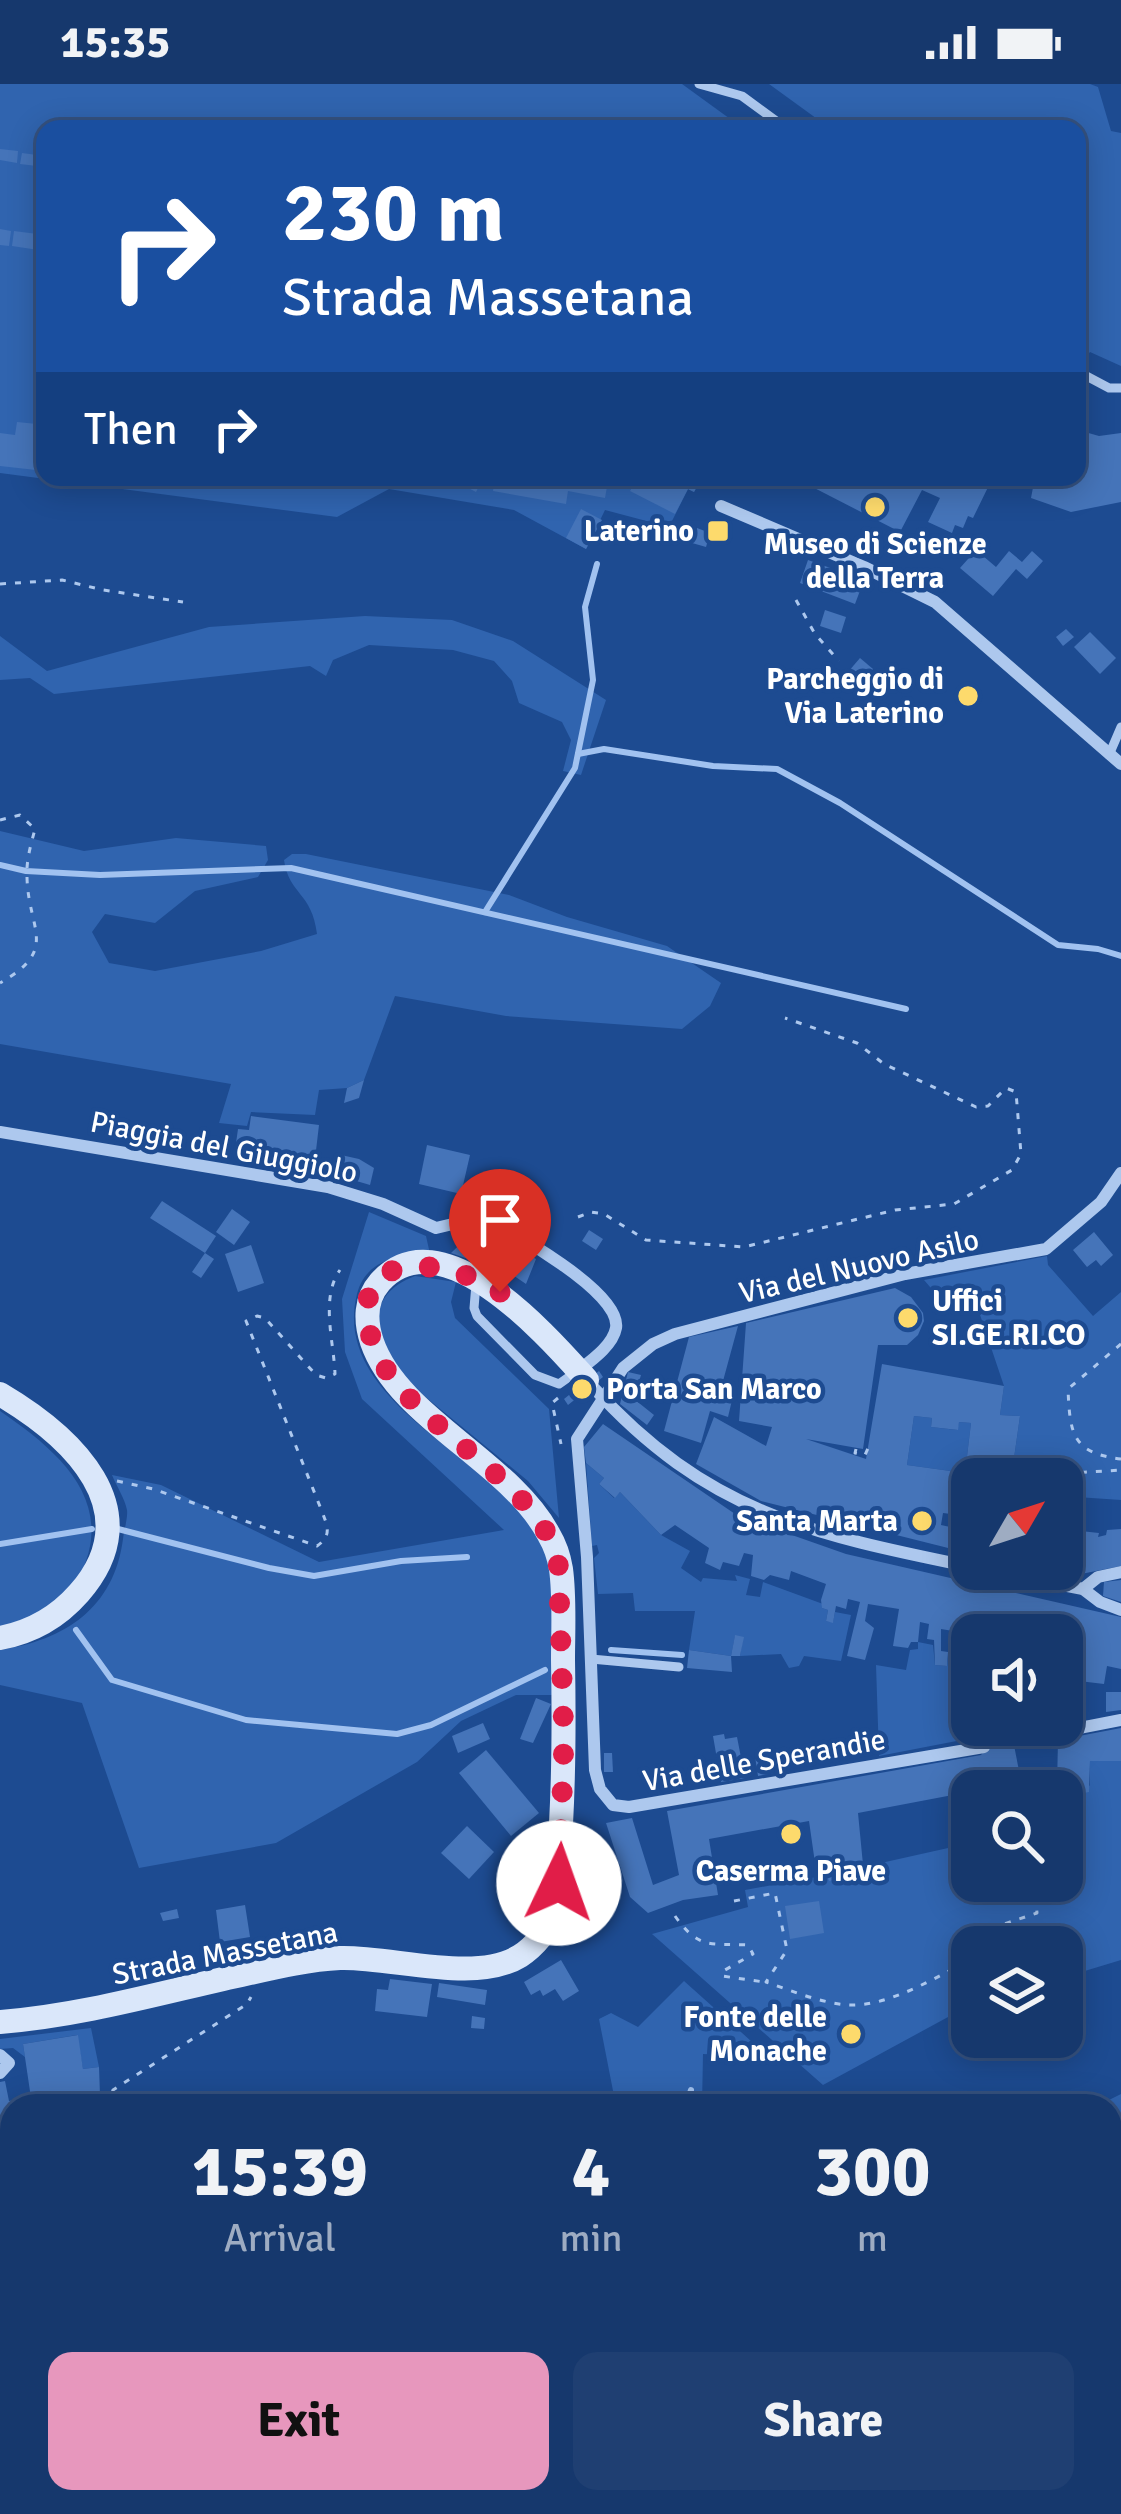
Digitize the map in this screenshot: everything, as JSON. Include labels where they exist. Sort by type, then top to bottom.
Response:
[{"type":"street","points":[[721,506],[890,578],[934,602],[1115,760]]},
{"type":"street","name":"Piaggia del Giuggiolo","points":[[0,1132],[328,1187],[383,1204],[436,1228],[482,1216],[574,1274],[612,1311],[616,1323],[612,1337],[586,1385]]},
{"type":"street","name":"Via del Nuovo Asilo","points":[[586,1385],[669,1336],[905,1274],[1046,1249],[1101,1202],[1121,1174]]},
{"type":"street","name":"Strada Massetana","points":[[0,2022],[71,2013],[269,1969],[346,1958],[450,1966],[500,1964],[530,1948],[555,1909],[564,1739],[558,1557],[550,1535],[529,1505],[396,1382],[374,1349],[368,1321],[372,1294],[396,1270],[425,1264],[477,1279],[520,1309],[586,1385]]},
{"type":"street","points":[[586,1385],[679,1466],[740,1504],[838,1536],[951,1562]]},
{"type":"street","name":"Via delle Sperandie","points":[[586,1385],[577,1439],[596,1780],[605,1797],[616,1807],[984,1747]]},
{"type":"street","points":[[0,1394],[59,1436],[97,1483],[106,1522],[104,1552],[97,1569],[67,1607],[25,1632],[0,1638]]},
{"type":"street","points":[[1121,1572],[1098,1577],[1083,1589],[1121,1610]]},
{"type":"street","points":[[1083,1727],[1121,1720]]},
{"type":"street","points":[[0,2055],[9,2066],[0,2073]]},
{"type":"lane","points":[[699,84],[742,95],[775,120]]},
{"type":"lane","points":[[1086,376],[1109,388],[1121,388]]},
{"type":"lane","points":[[1115,760],[1121,727]]},
{"type":"lane","points":[[477,1279],[477,1316],[535,1375],[559,1384],[586,1385]]},
{"type":"lane","points":[[591,1658],[679,1666]]},
{"type":"path","points":[[0,584],[62,580],[183,602]]},
{"type":"path","points":[[796,600],[815,634],[839,661]]},
{"type":"path","points":[[0,820],[20,815],[34,829],[26,871],[38,941],[27,968],[0,983]]},
{"type":"path","points":[[578,1217],[604,1214],[646,1240],[744,1247],[896,1210],[953,1204],[1012,1170],[1021,1154],[1016,1092],[1006,1088],[988,1106],[976,1107],[884,1064],[857,1042],[785,1018]]},
{"type":"path","points":[[97,1483],[126,1480],[293,1540],[317,1546],[326,1540],[329,1531],[321,1509],[246,1321],[265,1318],[316,1375],[335,1374],[330,1298],[332,1281],[340,1270]]},
{"type":"path","points":[[1121,1344],[1068,1389],[1070,1420],[1078,1442],[1095,1455],[1121,1459]]},
{"type":"path","points":[[562,1449],[551,1403],[586,1385]]},
{"type":"path","points":[[856,1449],[855,1453],[865,1455],[869,1446]]},
{"type":"path","points":[[1083,1472],[1121,1470]]},
{"type":"path","points":[[734,1901],[775,1893],[787,1951],[766,1982]]},
{"type":"path","points":[[998,1926],[1037,1913],[1036,1902]]},
{"type":"path","points":[[675,1916],[691,1939],[700,1943],[751,1948],[753,1954],[724,1970],[722,1976],[766,1982],[852,2006],[894,1995],[951,1969]]},
{"type":"path","points":[[112,2094],[247,2004],[269,1969]]},
{"type":"path","points":[[848,2042],[862,2036],[855,2028]]},
{"type":"shaded area","points":[[0,84],[682,84],[732,120],[36,120],[36,478],[0,473]]},
{"type":"shaded area","points":[[769,84],[1098,87],[1111,131],[1121,133],[1121,366],[1090,352],[1086,357],[1086,120],[819,120]]},
{"type":"shaded area","points":[[100,486],[697,486],[694,492],[688,489],[669,527],[605,510],[586,549],[514,510],[389,489],[337,517]]},
{"type":"shaded area","points":[[365,616],[452,620],[513,641],[606,700],[581,775],[563,771],[571,740],[562,722],[519,703],[512,681],[494,661],[453,650],[369,645],[333,660],[326,676],[310,666],[54,694],[30,678],[0,680],[0,636],[47,671],[209,627]]},
{"type":"shaded area","points":[[0,831],[84,851],[176,838],[266,846],[268,860],[258,877],[195,891],[155,923],[105,914],[92,932],[109,963],[155,971],[261,951],[317,934],[284,860],[292,854],[306,854],[509,895],[667,946],[721,983],[710,1006],[682,1029],[506,1016],[395,996],[364,1080],[347,1088],[319,1090],[315,1115],[251,1112],[247,1126],[219,1123],[231,1084],[0,1044]]},
{"type":"shaded area","points":[[369,1212],[426,1236],[430,1254],[385,1261],[361,1282],[355,1333],[368,1368],[392,1399],[520,1511],[540,1540],[553,1596],[552,1695],[516,1695],[461,1721],[417,1762],[276,1843],[139,1868],[82,1703],[0,1685],[0,1650],[65,1629],[97,1602],[109,1584],[127,1513],[112,1475],[161,1485],[319,1562],[504,1530],[362,1399],[345,1352],[342,1299]]},
{"type":"shaded area","points":[[1047,1256],[1048,1265],[1093,1316],[1121,1292],[1121,1500],[1083,1497],[1083,1458],[1014,1458],[1020,1416],[1000,1415],[1004,1386],[974,1297],[949,1309],[924,1280]]},
{"type":"shaded area","points":[[415,1276],[456,1282],[451,1302],[455,1318],[549,1409],[559,1518],[528,1481],[417,1390],[393,1360],[379,1313],[396,1286]]},
{"type":"shaded area","points":[[0,1411],[71,1474],[90,1514],[91,1536],[80,1575],[63,1597],[28,1618],[0,1627]]},
{"type":"shaded area","points":[[914,1416],[932,1418],[931,1427],[957,1430],[959,1422],[971,1423],[967,1458],[951,1458],[951,1471],[907,1465]]},
{"type":"shaded area","points":[[586,1463],[604,1478],[599,1484],[614,1498],[620,1492],[661,1535],[690,1551],[681,1568],[701,1582],[703,1578],[737,1581],[735,1575],[750,1579],[746,1595],[760,1597],[763,1582],[823,1604],[828,1610],[826,1621],[833,1622],[835,1612],[851,1615],[841,1661],[804,1656],[799,1666],[789,1668],[781,1654],[740,1656],[743,1638],[735,1636],[731,1656],[689,1650],[695,1611],[635,1611],[633,1593],[598,1594],[594,1558],[599,1553],[597,1545],[592,1546]]},
{"type":"shaded area","points":[[951,1635],[951,1742],[879,1756],[876,1665],[906,1670],[910,1650],[918,1649],[918,1642],[933,1645],[935,1665],[947,1666]]},
{"type":"shaded area","points":[[1090,1761],[1121,1761],[1121,1960],[1083,1972],[1083,1926],[951,1926],[951,2015],[823,2085],[652,1934],[748,1907],[745,1890],[827,1875],[863,1875],[863,1867],[951,1847],[951,1902],[1083,1902],[1083,1793],[1090,1785]]},
{"type":"shaded area","points":[[684,1981],[770,2058],[703,2054],[702,2094],[614,2094],[599,2019],[611,2013],[638,2027]]},
{"type":"shaded area","points":[[91,2028],[99,2067],[83,2069],[77,2035],[23,2044],[25,2057],[13,2048],[0,2049],[0,2039]]},
{"type":"building","points":[[0,149],[18,151],[17,163],[0,160]]},
{"type":"building","points":[[22,153],[36,155],[36,166],[20,164]]},
{"type":"building","points":[[0,229],[11,231],[9,246],[0,245]]},
{"type":"building","points":[[14,231],[36,234],[36,250],[12,246]]},
{"type":"building","points":[[17,422],[36,424],[36,470],[0,466],[0,433],[15,435]]},
{"type":"building","points":[[1086,432],[1121,433],[1121,502],[1071,512],[1031,498],[1033,486],[1086,486]]},
{"type":"building","points":[[494,486],[607,486],[605,498],[568,491],[566,504],[493,491]]},
{"type":"building","points":[[633,486],[697,486],[694,492],[688,489],[675,514],[630,491]]},
{"type":"building","points":[[811,486],[989,486],[973,518],[968,516],[963,528],[955,525],[952,533],[928,522],[940,498],[922,490],[900,532]]},
{"type":"building","points":[[581,509],[602,520],[586,549],[566,538]]},
{"type":"building","points":[[697,528],[710,533],[706,547],[692,543]]},
{"type":"building","points":[[976,550],[996,567],[1009,551],[1022,562],[1032,551],[1043,561],[1027,579],[1016,569],[993,596],[960,568]]},
{"type":"building","points":[[808,560],[864,580],[855,604],[800,583]]},
{"type":"building","points":[[825,610],[846,617],[841,633],[820,626]]},
{"type":"building","points":[[1066,629],[1074,637],[1063,646],[1056,637]]},
{"type":"building","points":[[1090,632],[1116,658],[1100,674],[1074,647]]},
{"type":"building","points":[[860,658],[873,669],[861,683],[848,672]]},
{"type":"building","points":[[364,1080],[359,1098],[344,1103],[347,1088]]},
{"type":"building","points":[[251,1116],[319,1125],[315,1159],[235,1150],[238,1129],[249,1130]]},
{"type":"building","points":[[427,1145],[470,1155],[461,1194],[419,1184]]},
{"type":"building","points":[[341,1155],[374,1168],[370,1185],[336,1175]]},
{"type":"building","points":[[162,1201],[216,1236],[205,1253],[150,1218]]},
{"type":"building","points":[[232,1209],[250,1222],[234,1245],[216,1232]]},
{"type":"building","points":[[479,1226],[536,1259],[526,1284],[504,1269],[508,1257],[499,1252],[494,1268],[451,1253]]},
{"type":"building","points":[[589,1230],[603,1239],[596,1250],[582,1241]]},
{"type":"building","points":[[1094,1232],[1113,1255],[1101,1266],[1096,1260],[1087,1267],[1073,1250]]},
{"type":"building","points":[[251,1245],[264,1283],[238,1292],[225,1254]]},
{"type":"building","points":[[205,1253],[214,1259],[201,1278],[192,1272]]},
{"type":"building","points":[[895,1288],[911,1297],[924,1321],[907,1345],[878,1345],[863,1449],[806,1439],[866,1459],[882,1364],[1004,1386],[1000,1415],[1020,1416],[1014,1458],[967,1458],[971,1423],[959,1422],[958,1430],[931,1427],[932,1418],[914,1416],[907,1465],[951,1471],[951,1514],[943,1513],[941,1525],[951,1527],[951,1549],[761,1501],[696,1464],[714,1417],[766,1446],[772,1427],[739,1421],[746,1323]]},
{"type":"building","points":[[738,1326],[720,1392],[733,1396],[728,1417],[710,1411],[701,1443],[664,1431],[689,1337]]},
{"type":"building","name":"Porta San Marco","points":[[599,1371],[603,1377],[568,1405],[564,1399]]},
{"type":"building","points":[[628,1372],[641,1375],[634,1399],[654,1415],[647,1425],[620,1404]]},
{"type":"building","points":[[603,1424],[738,1516],[846,1554],[951,1578],[951,1590],[1003,1590],[1121,1617],[1121,1669],[1107,1666],[1104,1684],[1083,1681],[1083,1614],[951,1614],[951,1631],[941,1629],[947,1666],[935,1665],[934,1640],[927,1639],[929,1624],[920,1622],[918,1642],[911,1642],[908,1648],[893,1646],[899,1609],[868,1604],[865,1621],[874,1628],[865,1660],[847,1656],[860,1602],[848,1599],[846,1609],[836,1606],[833,1623],[826,1621],[828,1610],[822,1608],[826,1584],[791,1571],[789,1580],[751,1576],[753,1555],[744,1553],[739,1566],[723,1562],[720,1570],[705,1563],[709,1548],[675,1525],[661,1535],[620,1492],[615,1498],[599,1484],[604,1478],[586,1463],[584,1447]]},
{"type":"building","points":[[1121,1529],[1121,1566],[1083,1574],[1083,1531],[1099,1533],[1098,1537],[1107,1530]]},
{"type":"building","points":[[1121,1580],[1121,1602],[1103,1596],[1104,1582]]},
{"type":"building","points":[[735,1635],[744,1637],[740,1656],[731,1656]]},
{"type":"building","points":[[689,1650],[731,1656],[732,1672],[687,1668]]},
{"type":"building","points":[[1106,1692],[1121,1692],[1121,1710],[1106,1712]]},
{"type":"building","points":[[536,1698],[551,1704],[533,1743],[520,1739]]},
{"type":"building","points":[[483,1723],[490,1739],[458,1753],[452,1736]]},
{"type":"building","points":[[1121,1728],[1121,1761],[1090,1761],[1089,1792],[1084,1793],[1083,1770],[1057,1770],[1058,1746],[1083,1746],[1083,1735]]},
{"type":"building","points":[[724,1734],[725,1739],[737,1737],[745,1778],[721,1782],[713,1736]]},
{"type":"building","points":[[983,1746],[1014,1746],[1019,1770],[951,1770],[951,1795],[858,1813],[864,1875],[829,1881],[827,1875],[817,1877],[809,1821],[709,1839],[718,1895],[683,1900],[648,1913],[630,1897],[606,1823],[632,1818],[653,1885],[679,1875],[667,1811],[984,1751]]},
{"type":"building","points":[[486,1750],[539,1813],[511,1836],[459,1773]]},
{"type":"building","points":[[604,1753],[612,1753],[613,1772],[604,1772]]},
{"type":"building","points":[[770,1753],[773,1773],[758,1776],[755,1756]]},
{"type":"building","points":[[467,1826],[494,1852],[469,1879],[441,1853]]},
{"type":"building","points":[[819,1901],[824,1933],[790,1939],[785,1906]]},
{"type":"building","points":[[245,1905],[250,1937],[220,1942],[216,1910]]},
{"type":"building","points":[[177,1909],[179,1918],[163,1921],[160,1913]]},
{"type":"building","points":[[561,1960],[579,1991],[563,2001],[555,1989],[543,1996],[540,1990],[531,1995],[524,1982]]},
{"type":"building","points":[[390,1979],[432,1984],[427,2017],[375,2011],[377,1989],[388,1990]]},
{"type":"building","points":[[439,1983],[487,1990],[485,2005],[437,1997]]},
{"type":"building","points":[[472,2016],[485,2018],[484,2029],[471,2028]]},
{"type":"building","points":[[78,2035],[83,2069],[99,2067],[100,2094],[30,2094],[23,2044]]},
{"type":"waterway","points":[[485,912],[575,768],[593,680],[585,607],[597,564]]},
{"type":"waterway","points":[[578,754],[604,749],[713,766],[777,769],[840,803],[1058,945],[1121,956]]},
{"type":"waterway","points":[[0,865],[100,875],[291,868],[906,1009]]},
{"type":"waterway","points":[[0,1544],[92,1529]]},
{"type":"waterway","points":[[118,1529],[314,1576],[401,1561],[467,1557]]},
{"type":"waterway","points":[[76,1630],[112,1680],[246,1720],[397,1734],[431,1725],[545,1670]]},
{"type":"waterway","points":[[611,1650],[682,1655]]},
{"type":"waterway","points":[[690,2094],[691,2090]]},
{"type":"waterway","points":[[314,2514],[343,2514]]},
{"type":"place","name":"Museo di Scienze della Terra","points":[[875,507]]},
{"type":"place","name":"Laterino","points":[[718,531]]},
{"type":"place","name":"Parcheggio di Via Laterino","points":[[968,696]]},
{"type":"place","name":"Uffici SI.GE.RI.CO","points":[[908,1318]]},
{"type":"place","name":"Porta San Marco","points":[[582,1389]]},
{"type":"place","name":"Santa Marta","points":[[922,1521]]},
{"type":"place","name":"Caserma Piave","points":[[791,1834]]},
{"type":"place","name":"Fonte delle Monache","points":[[851,2034]]},
{"type":"route","points":[[500,1292],[465,1273],[425,1264],[389,1274],[377,1286],[367,1311],[374,1349],[396,1382],[529,1505],[550,1535],[558,1557],[564,1739],[559,1883]]}]
